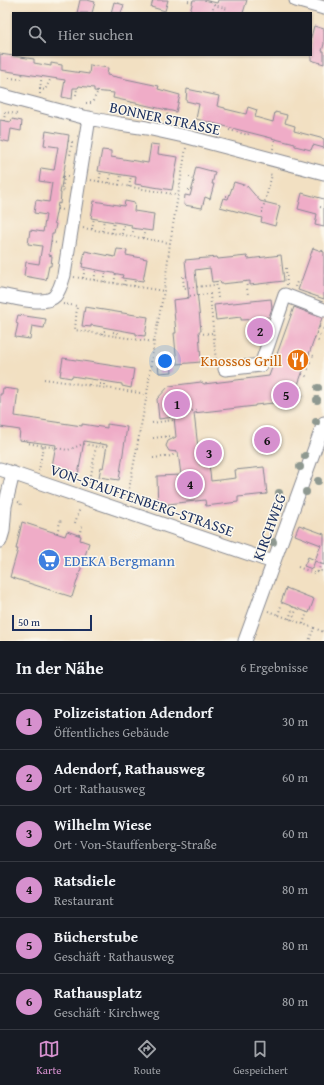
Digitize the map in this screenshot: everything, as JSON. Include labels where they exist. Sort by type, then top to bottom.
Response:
[{"type":"street","points":[[296,0],[324,8]]},
{"type":"street","name":"BONNER STRASSE","points":[[0,95],[89,118],[188,137],[324,173]]},
{"type":"street","points":[[0,295],[35,301],[46,301],[55,296],[61,286],[89,118]]},
{"type":"street","points":[[221,367],[261,365],[285,295],[324,310]]},
{"type":"street","name":"KIRCHWEG","points":[[245,641],[324,423]]},
{"type":"street","name":"VON-STAUFFENBERG-STRASSE","points":[[0,468],[273,562]]},
{"type":"street","points":[[0,541],[3,531],[5,506],[12,473]]},
{"type":"path","points":[[188,1],[193,2]]},
{"type":"path","points":[[212,12],[214,5],[228,9]]},
{"type":"path","points":[[9,78],[20,79],[23,73]]},
{"type":"path","points":[[38,105],[42,74]]},
{"type":"path","points":[[40,89],[45,90],[50,78]]},
{"type":"path","points":[[76,95],[77,88]]},
{"type":"path","points":[[86,102],[92,103],[98,91]]},
{"type":"path","points":[[4,121],[5,112],[17,114]]},
{"type":"path","points":[[229,130],[248,135],[249,132]]},
{"type":"path","points":[[124,511],[129,494],[147,394],[154,342],[164,291],[170,243],[188,137]]},
{"type":"path","points":[[68,141],[72,142],[70,155]]},
{"type":"path","points":[[99,182],[101,171]]},
{"type":"path","points":[[109,183],[111,173]]},
{"type":"path","points":[[263,212],[272,175],[268,174]]},
{"type":"path","points":[[119,185],[121,175]]},
{"type":"path","points":[[129,187],[131,176]]},
{"type":"path","points":[[62,177],[64,178],[63,187]]},
{"type":"path","points":[[189,177],[194,178]]},
{"type":"path","points":[[79,178],[178,195]]},
{"type":"path","points":[[320,207],[324,208]]},
{"type":"path","points":[[92,230],[94,218]]},
{"type":"path","points":[[102,231],[104,220]]},
{"type":"path","points":[[112,233],[114,222]]},
{"type":"path","points":[[122,235],[124,224]]},
{"type":"path","points":[[72,226],[170,243]]},
{"type":"path","points":[[132,236],[134,228]]},
{"type":"path","points":[[143,238],[144,230]]},
{"type":"path","points":[[322,252],[324,248]]},
{"type":"path","points":[[83,278],[85,268]]},
{"type":"path","points":[[282,268],[286,268],[288,296]]},
{"type":"path","points":[[94,280],[96,270]]},
{"type":"path","points":[[104,282],[106,272]]},
{"type":"path","points":[[114,283],[116,273]]},
{"type":"path","points":[[64,275],[164,291]]},
{"type":"path","points":[[187,276],[183,277],[184,288],[216,285]]},
{"type":"path","points":[[124,285],[125,278]]},
{"type":"path","points":[[134,286],[135,280]]},
{"type":"path","points":[[216,281],[218,298]]},
{"type":"path","points":[[246,281],[248,295]]},
{"type":"path","points":[[188,298],[188,296],[210,294],[213,332],[221,367]]},
{"type":"path","points":[[63,304],[76,306],[75,330],[154,342]]},
{"type":"path","points":[[319,327],[324,329]]},
{"type":"path","points":[[102,334],[103,331],[107,331]]},
{"type":"path","points":[[113,332],[117,333],[116,336]]},
{"type":"path","points":[[199,334],[213,332]]},
{"type":"path","points":[[316,333],[323,336]]},
{"type":"path","points":[[314,339],[321,342]]},
{"type":"path","points":[[309,354],[316,357]]},
{"type":"path","points":[[306,361],[313,363]]},
{"type":"path","points":[[304,368],[311,370]]},
{"type":"path","points":[[302,374],[308,377]]},
{"type":"path","points":[[44,379],[147,394]]},
{"type":"path","points":[[89,385],[90,382],[93,382]]},
{"type":"path","points":[[100,384],[104,384],[104,388]]},
{"type":"path","points":[[298,385],[304,388]]},
{"type":"path","points":[[293,398],[304,396]]},
{"type":"path","points":[[192,411],[197,410],[197,414]]},
{"type":"path","points":[[152,422],[172,420],[172,415]]},
{"type":"path","points":[[153,438],[171,436],[175,439]]},
{"type":"path","points":[[27,441],[27,443],[68,450],[83,444],[104,447],[104,445]]},
{"type":"path","points":[[38,481],[43,446]]},
{"type":"path","points":[[75,523],[85,498],[96,446]]},
{"type":"path","points":[[153,458],[172,456],[177,450]]},
{"type":"path","points":[[324,486],[324,493]]},
{"type":"path","points":[[20,502],[20,506]]},
{"type":"path","points":[[57,533],[61,519]]},
{"type":"path","points":[[79,535],[82,526]]},
{"type":"path","points":[[318,572],[321,564]]},
{"type":"path","points":[[298,567],[314,573],[321,571],[324,572]]},
{"type":"path","points":[[278,615],[282,603]]},
{"type":"path","points":[[257,607],[323,632],[324,627]]},
{"type":"path","points":[[289,619],[293,607]]},
{"type":"path","points":[[292,620],[297,608]]},
{"type":"path","points":[[303,624],[307,612]]},
{"type":"path","points":[[309,641],[314,628]]},
{"type":"building","points":[[80,0],[95,2],[92,12],[77,12]]},
{"type":"building","points":[[153,0],[168,0],[165,11],[151,7]]},
{"type":"building","points":[[193,0],[204,0],[217,3],[218,0],[247,0],[243,12],[190,12]]},
{"type":"building","points":[[114,2],[124,5],[121,12],[111,12]]},
{"type":"building","points":[[314,26],[324,29],[324,44],[322,51],[324,51],[324,64],[311,60],[312,33]]},
{"type":"building","points":[[0,54],[34,59],[34,63],[51,66],[51,63],[62,65],[62,70],[89,74],[90,65],[108,68],[107,75],[159,86],[158,89],[180,95],[176,112],[113,98],[114,93],[94,91],[94,88],[79,86],[78,88],[73,88],[72,99],[62,97],[65,80],[0,70]]},
{"type":"building","points":[[187,89],[219,96],[217,106],[225,109],[246,114],[248,107],[257,110],[255,117],[273,122],[275,112],[287,115],[285,123],[295,126],[294,131],[324,139],[324,148],[313,145],[311,150],[295,146],[295,144],[196,119],[199,104],[186,101]]},
{"type":"building","points":[[12,119],[22,121],[21,131],[11,129],[9,142],[0,140],[0,120],[11,122]]},
{"type":"building","points":[[46,131],[69,135],[60,193],[60,204],[58,203],[54,223],[56,224],[54,234],[52,234],[49,255],[52,256],[51,266],[49,266],[46,280],[24,276],[26,262],[39,264],[42,246],[28,244],[30,230],[43,232],[46,215],[34,213],[36,200],[49,202],[52,183],[39,181],[41,168],[54,170],[58,147],[44,145]]},
{"type":"building","points":[[151,144],[159,145],[158,154],[178,157],[172,190],[135,184],[136,177],[98,171],[102,150],[111,151],[111,157],[148,163]]},
{"type":"building","points":[[196,167],[215,172],[212,184],[214,184],[210,199],[205,197],[202,208],[184,205],[185,195],[190,196]]},
{"type":"building","points":[[234,182],[247,186],[260,201],[280,206],[275,226],[261,222],[262,218],[220,207],[223,198],[228,199]]},
{"type":"building","points":[[302,193],[324,199],[324,227],[315,225],[317,214],[298,209]]},
{"type":"building","points":[[94,201],[124,206],[125,201],[135,203],[134,211],[154,214],[152,231],[131,228],[132,225],[91,218]]},
{"type":"building","points":[[313,248],[324,252],[324,299],[298,290]]},
{"type":"building","points":[[117,249],[127,250],[126,255],[147,259],[143,281],[122,278],[123,275],[82,267],[85,251],[115,257]]},
{"type":"building","points":[[281,255],[284,281],[250,285],[250,281],[221,284],[220,281],[212,282],[210,268],[195,270],[201,331],[199,331],[201,362],[177,364],[173,300],[189,298],[185,260],[247,256],[248,259]]},
{"type":"building","points":[[271,299],[272,308],[269,317],[241,320],[241,317],[216,320],[214,305]]},
{"type":"building","points":[[85,307],[148,317],[145,336],[91,325],[91,327],[82,326]]},
{"type":"building","points":[[294,307],[322,318],[292,401],[194,413],[200,465],[209,464],[211,481],[236,478],[235,470],[264,467],[267,494],[238,497],[238,502],[206,506],[205,500],[168,504],[169,510],[158,510],[157,476],[181,475],[178,452],[169,451],[166,446],[168,441],[176,437],[174,417],[159,419],[157,399],[169,386],[201,382],[204,384],[269,376]]},
{"type":"building","points":[[18,315],[46,319],[44,328],[32,326],[30,339],[15,337],[18,324],[16,323]]},
{"type":"building","points":[[63,358],[134,369],[131,388],[122,386],[122,384],[72,376],[71,378],[60,376]]},
{"type":"building","points":[[171,363],[172,372],[159,373],[158,364]]},
{"type":"building","points":[[3,388],[18,390],[15,416],[82,426],[82,424],[107,428],[107,424],[127,427],[119,480],[99,477],[101,467],[103,468],[107,445],[84,441],[78,475],[68,473],[69,470],[52,466],[56,445],[19,440],[20,430],[0,427],[0,394],[2,394]]},
{"type":"building","name":"EDEKA Bergmann","points":[[22,522],[65,536],[67,531],[81,536],[80,540],[89,543],[72,597],[10,577],[18,549],[16,549]]},
{"type":"building","points":[[299,525],[324,534],[324,565],[315,561],[312,569],[304,566],[308,557],[315,560],[321,545],[295,535]]},
{"type":"building","points":[[286,588],[314,599],[309,613],[281,602]]},
{"type":"place","name":"Adendorf, Rathausweg","points":[[260,331]]},
{"type":"place","name":"Knossos Grill","points":[[298,360]]},
{"type":"place","name":"Bücherstube","points":[[286,395]]},
{"type":"place","name":"Polizeistation Adendorf","points":[[177,404]]},
{"type":"place","name":"Rathausplatz","points":[[267,440]]},
{"type":"place","name":"Wilhelm Wiese","points":[[209,453]]},
{"type":"place","name":"Ratsdiele","points":[[190,484]]},
{"type":"place","name":"EDEKA Bergmann","points":[[49,560]]}]
